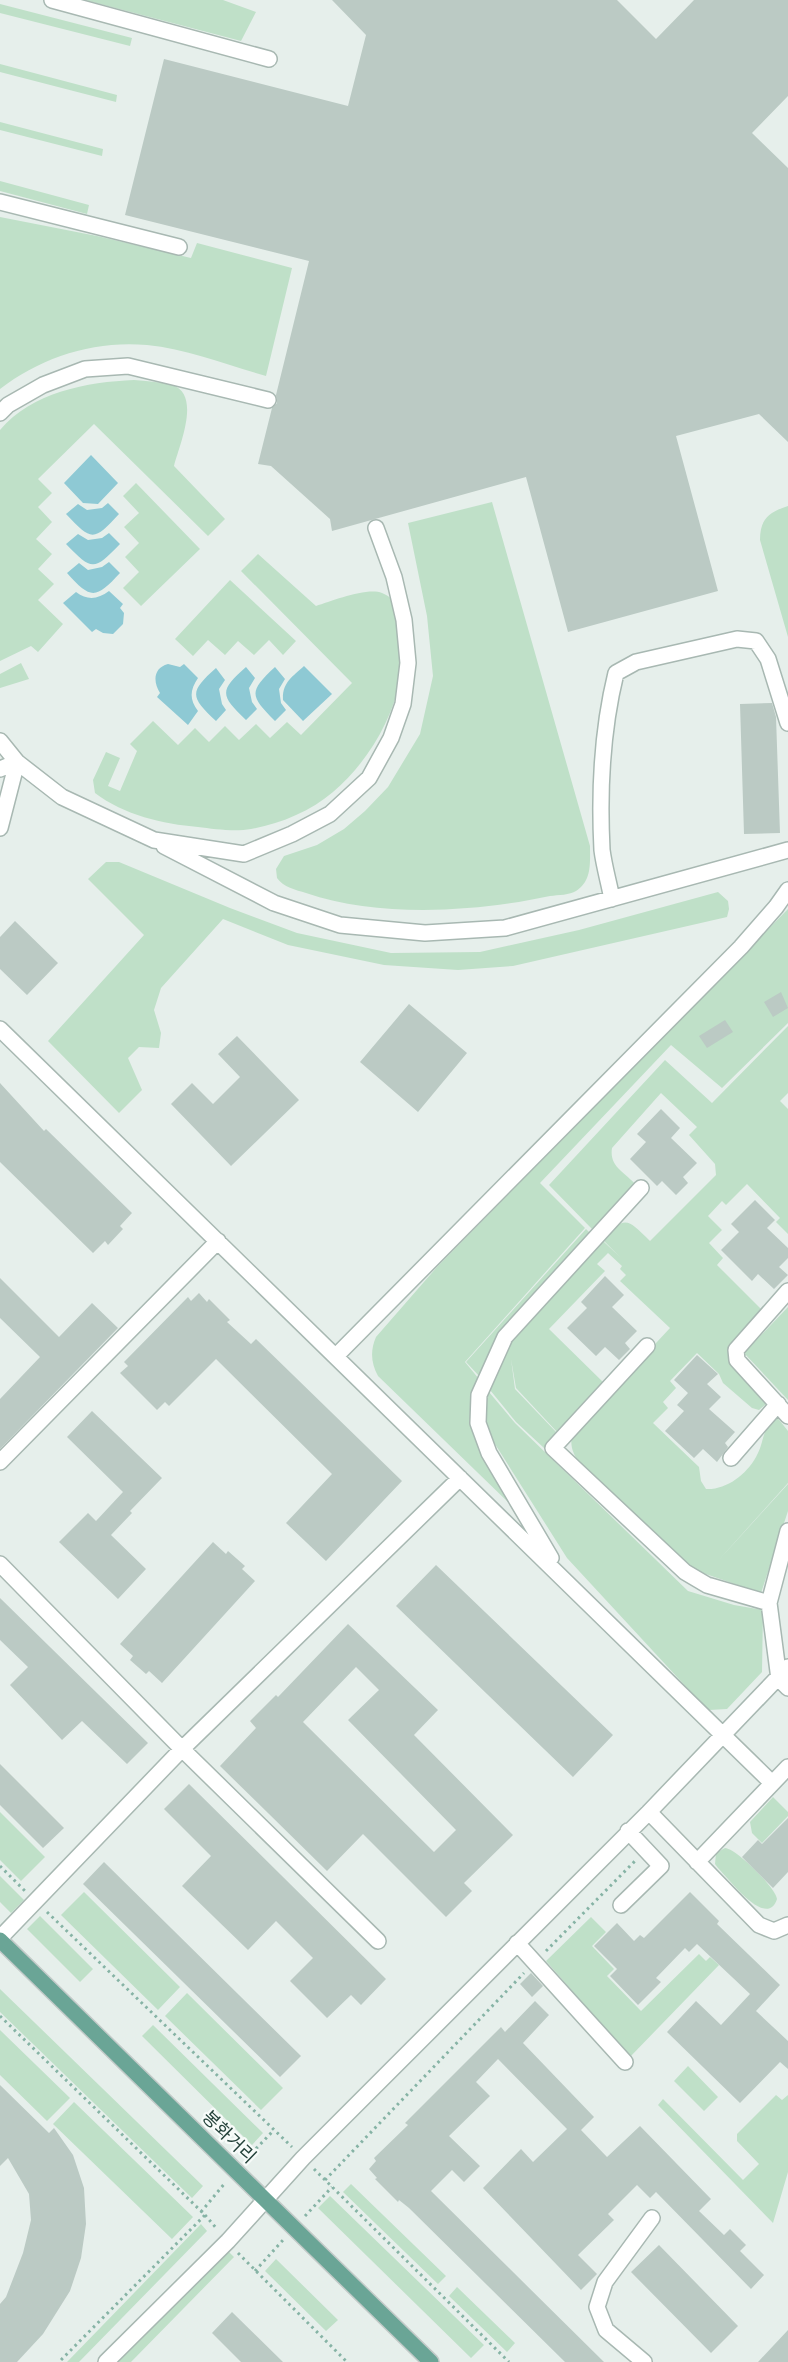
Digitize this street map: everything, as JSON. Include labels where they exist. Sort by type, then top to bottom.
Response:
[{"type":"main road","name":"봉화거리","points":[[0,1939],[431,2362]]},
{"type":"street","points":[[52,0],[269,59]]},
{"type":"street","points":[[0,202],[179,247]]},
{"type":"street","points":[[0,413],[8,405],[43,385],[85,369],[128,366],[268,400]]},
{"type":"street","points":[[154,840],[244,854],[292,834],[330,814],[369,778],[391,738],[403,704],[408,662],[402,612],[394,576],[376,528]]},
{"type":"street","points":[[612,899],[602,852],[602,776],[612,690],[616,674],[636,662],[737,639],[756,641],[768,659],[788,723]]},
{"type":"street","points":[[0,741],[17,762],[62,798],[154,840],[274,903],[340,925],[424,932],[505,928],[788,850]]},
{"type":"street","points":[[0,769],[17,762]]},
{"type":"street","points":[[0,828],[17,762]]},
{"type":"street","points":[[336,1356],[741,947],[776,907],[788,890]]},
{"type":"street","points":[[0,1029],[724,1734],[772,1783]]},
{"type":"street","points":[[562,1577],[489,1453],[478,1423],[479,1395],[505,1337],[640,1188]]},
{"type":"street","points":[[0,1462],[218,1241]]},
{"type":"street","points":[[788,1291],[736,1350],[737,1360],[788,1416]]},
{"type":"street","points":[[647,1346],[553,1448],[685,1572],[707,1585],[769,1603]]},
{"type":"street","points":[[732,1458],[778,1404]]},
{"type":"street","points":[[0,1939],[182,1749],[460,1478]]},
{"type":"street","points":[[106,2362],[228,2242],[303,2158],[649,1812],[724,1734],[785,1678],[769,1603],[772,1583],[788,1532]]},
{"type":"street","points":[[0,1564],[182,1749],[378,1941]]},
{"type":"street","points":[[697,1862],[788,1767]]},
{"type":"street","points":[[649,1812],[759,1925],[774,1931],[788,1925]]},
{"type":"street","points":[[621,1905],[661,1866],[628,1831]]},
{"type":"street","points":[[517,1943],[624,2062]]},
{"type":"street","points":[[634,2359],[606,2330],[597,2307],[605,2282],[652,2218]]},
{"type":"path","points":[[326,2180],[534,1962],[646,1850]]},
{"type":"path","points":[[0,1866],[326,2180],[509,2362]]},
{"type":"path","points":[[0,2016],[205,2215],[255,2272],[346,2362]]},
{"type":"path","points":[[60,2362],[205,2215]]},
{"type":"green space","points":[[85,0],[223,0],[256,12],[241,41]]},
{"type":"green space","points":[[0,4],[132,38],[130,46],[0,13]]},
{"type":"green space","points":[[0,64],[117,95],[116,102],[0,72]]},
{"type":"green space","points":[[0,122],[103,149],[102,156],[0,130]]},
{"type":"green space","points":[[0,181],[89,205],[87,214],[0,191]]},
{"type":"green space","points":[[0,217],[97,236],[191,258],[197,243],[292,268],[266,376],[177,350],[127,344],[88,348],[69,353],[33,368],[0,389]]},
{"type":"green space","points":[[134,380],[172,385],[181,390],[186,399],[186,421],[174,466],[225,519],[208,536],[94,424],[38,479],[52,493],[38,507],[52,522],[36,539],[52,554],[38,569],[54,584],[38,600],[63,624],[38,652],[31,646],[0,661],[0,430],[28,406],[44,398],[98,383]]},
{"type":"green space","points":[[136,483],[200,549],[141,606],[123,588],[139,572],[125,557],[139,543],[124,527],[139,513],[123,496]]},
{"type":"green space","points":[[492,502],[590,846],[589,871],[585,882],[576,891],[567,894],[491,906],[428,910],[396,909],[334,901],[286,886],[277,878],[276,869],[284,856],[317,845],[344,829],[365,811],[388,787],[420,734],[433,676],[427,616],[408,523]]},
{"type":"green space","points":[[788,506],[788,637],[760,540],[760,533],[767,517]]},
{"type":"green space","points":[[258,554],[316,606],[349,595],[368,592],[382,593],[388,596],[396,605],[400,622],[401,675],[391,711],[376,742],[356,769],[324,799],[295,816],[262,827],[231,830],[171,824],[131,813],[106,801],[95,793],[93,780],[106,752],[120,758],[108,786],[120,791],[137,751],[130,744],[153,721],[178,745],[195,728],[209,742],[225,726],[239,740],[256,724],[270,738],[287,722],[301,735],[352,683],[241,571]]},
{"type":"green space","points":[[230,580],[296,641],[283,655],[269,640],[254,655],[238,641],[225,655],[208,640],[193,656],[175,639]]},
{"type":"green space","points":[[21,663],[29,679],[0,688],[0,674]]},
{"type":"green space","points":[[106,862],[119,862],[230,908],[297,933],[391,953],[480,952],[579,930],[718,892],[728,901],[729,909],[727,917],[513,966],[458,970],[384,965],[288,945],[223,919],[161,988],[154,1010],[161,1033],[159,1048],[139,1047],[128,1058],[142,1090],[119,1113],[48,1041],[144,935],[88,879]]},
{"type":"green space","points":[[788,909],[788,1023],[722,1088],[671,1045],[540,1183],[585,1228],[465,1362],[479,1379],[472,1397],[470,1424],[481,1452],[509,1503],[378,1376],[372,1357],[376,1337],[437,1267]]},
{"type":"green space","points":[[788,1026],[788,1093],[780,1101],[788,1109],[788,1234],[776,1222],[780,1218],[747,1184],[726,1205],[722,1201],[708,1216],[722,1230],[709,1243],[723,1258],[717,1265],[763,1311],[734,1340],[731,1347],[762,1392],[758,1396],[766,1404],[759,1410],[752,1408],[723,1383],[719,1374],[697,1353],[670,1381],[676,1388],[663,1402],[668,1408],[653,1423],[699,1467],[701,1481],[706,1489],[713,1489],[728,1484],[747,1470],[759,1451],[767,1427],[776,1416],[788,1431],[788,1483],[717,1562],[788,1484],[788,1511],[761,1593],[694,1570],[580,1465],[575,1456],[571,1444],[574,1431],[670,1328],[620,1281],[626,1275],[620,1269],[622,1266],[608,1253],[597,1264],[605,1271],[549,1329],[604,1383],[558,1433],[516,1388],[511,1359],[515,1389],[557,1433],[544,1448],[516,1422],[490,1390],[506,1343],[598,1241],[601,1244],[603,1241],[620,1257],[602,1239],[617,1226],[627,1223],[637,1228],[650,1241],[716,1175],[715,1164],[689,1135],[697,1127],[661,1093],[612,1148],[615,1165],[636,1185],[592,1229],[549,1185],[665,1060],[712,1103]]},
{"type":"green space","points":[[586,1229],[590,1233],[503,1328],[491,1347],[480,1377],[466,1362]]},
{"type":"green space","points":[[788,1307],[788,1400],[744,1353]]},
{"type":"green space","points":[[489,1392],[515,1423],[688,1591],[734,1605],[763,1610],[762,1672],[727,1709],[709,1710],[702,1704],[567,1558],[488,1433],[485,1412]]},
{"type":"green space","points":[[773,1797],[788,1812],[788,1816],[762,1843],[752,1833],[750,1822]]},
{"type":"green space","points":[[0,1812],[45,1857],[21,1881],[0,1860]]},
{"type":"green space","points":[[725,1848],[738,1855],[763,1878],[777,1899],[772,1907],[765,1909],[757,1906],[739,1891],[718,1868],[715,1864],[716,1853]]},
{"type":"green space","points":[[0,1876],[24,1900],[11,1913],[0,1902]]},
{"type":"green space","points":[[84,1892],[180,1987],[158,2010],[61,1915]]},
{"type":"green space","points":[[40,1916],[93,1969],[80,1982],[27,1929]]},
{"type":"green space","points":[[591,1917],[606,1932],[592,1946],[614,1969],[607,1976],[641,2011],[699,1954],[706,1961],[710,1957],[719,1965],[630,2057],[546,1961]]},
{"type":"green space","points":[[0,1989],[203,2186],[192,2198],[0,2012]]},
{"type":"green space","points":[[187,1993],[283,2088],[261,2110],[165,2016]]},
{"type":"green space","points":[[153,2025],[263,2133],[252,2145],[142,2036]]},
{"type":"green space","points":[[0,2030],[70,2098],[47,2121],[0,2075]]},
{"type":"green space","points":[[688,2066],[718,2097],[704,2111],[674,2081]]},
{"type":"green space","points":[[776,2095],[782,2100],[788,2095],[788,2172],[773,2223],[658,2105],[663,2099],[743,2180],[759,2164],[737,2141],[737,2134]]},
{"type":"green space","points":[[74,2102],[193,2217],[172,2239],[53,2124]]},
{"type":"green space","points":[[351,2184],[446,2276],[438,2284],[343,2192]]},
{"type":"green space","points":[[330,2196],[484,2345],[471,2358],[318,2208]]},
{"type":"green space","points":[[201,2224],[207,2231],[79,2362],[67,2362]]},
{"type":"green space","points":[[227,2250],[234,2257],[131,2362],[116,2362]]},
{"type":"green space","points":[[276,2259],[338,2320],[326,2331],[265,2271]]},
{"type":"green space","points":[[457,2287],[515,2343],[507,2352],[449,2296]]},
{"type":"water","points":[[91,455],[118,483],[98,504],[83,503],[64,483]]},
{"type":"water","points":[[108,503],[119,514],[104,529],[93,535],[82,530],[66,514],[78,504],[87,510],[102,508]]},
{"type":"water","points":[[109,533],[120,544],[98,563],[88,563],[66,544],[78,534],[88,540],[102,538]]},
{"type":"water","points":[[109,562],[120,573],[99,592],[88,592],[67,573],[79,563],[88,570],[102,567]]},
{"type":"water","points":[[109,591],[123,604],[120,608],[124,613],[123,624],[113,634],[103,633],[96,629],[92,632],[63,603],[76,592],[85,597],[93,598]]},
{"type":"water","points":[[168,664],[180,667],[184,664],[198,678],[193,687],[192,698],[198,711],[188,725],[157,697],[160,693],[156,684],[157,672]]},
{"type":"water","points":[[304,666],[332,694],[303,721],[283,700],[283,694],[286,685],[292,677]]},
{"type":"water","points":[[246,667],[255,678],[249,688],[252,702],[257,709],[246,720],[231,705],[226,693],[231,682]]},
{"type":"water","points":[[275,667],[285,679],[279,689],[281,703],[286,710],[275,721],[261,706],[256,694],[260,682]]},
{"type":"water","points":[[216,668],[225,680],[219,689],[222,704],[226,710],[216,721],[201,706],[196,694],[201,683]]},
{"type":"building","points":[[332,0],[617,0],[656,39],[694,0],[788,0],[788,96],[752,133],[788,168],[788,442],[759,414],[676,436],[718,591],[568,632],[526,477],[332,531],[330,519],[271,466],[258,464],[272,408],[277,403],[276,395],[309,261],[125,215],[164,59],[348,106],[366,35]]},
{"type":"building","points":[[772,703],[776,717],[780,833],[744,834],[740,704]]},
{"type":"building","points":[[15,921],[58,963],[27,995],[0,969],[0,937]]},
{"type":"building","points":[[781,992],[788,1008],[773,1017],[764,1002]]},
{"type":"building","points":[[409,1004],[467,1053],[418,1112],[360,1062]]},
{"type":"building","points":[[725,1020],[733,1032],[707,1048],[699,1036]]},
{"type":"building","points":[[237,1036],[299,1100],[231,1166],[171,1104],[192,1083],[213,1104],[240,1077],[218,1054]]},
{"type":"building","points":[[0,1083],[44,1131],[46,1129],[132,1213],[120,1226],[123,1229],[108,1245],[105,1241],[93,1253],[0,1162]]},
{"type":"building","points":[[661,1109],[680,1128],[671,1138],[697,1163],[683,1177],[688,1183],[676,1195],[662,1181],[657,1186],[630,1159],[646,1142],[637,1134]]},
{"type":"building","points":[[755,1200],[775,1220],[767,1228],[788,1248],[788,1258],[779,1267],[788,1275],[774,1289],[758,1274],[752,1281],[721,1250],[739,1232],[731,1224]]},
{"type":"building","points":[[605,1276],[624,1295],[612,1307],[637,1331],[625,1343],[630,1349],[619,1360],[605,1347],[596,1356],[567,1328],[587,1308],[581,1302]]},
{"type":"building","points":[[0,1278],[59,1337],[92,1303],[118,1328],[0,1449],[0,1399],[40,1357],[0,1318]]},
{"type":"building","points":[[199,1293],[207,1302],[209,1299],[230,1320],[227,1322],[251,1344],[256,1339],[402,1481],[326,1561],[286,1523],[332,1474],[216,1359],[169,1406],[165,1402],[157,1410],[120,1373],[128,1366],[124,1362],[188,1297],[191,1301]]},
{"type":"building","points":[[697,1355],[718,1374],[707,1384],[721,1397],[709,1409],[735,1432],[725,1443],[728,1447],[717,1462],[703,1449],[694,1458],[665,1431],[684,1411],[677,1405],[688,1393],[674,1380]]},
{"type":"building","points":[[92,1411],[162,1478],[130,1511],[132,1513],[111,1535],[146,1569],[118,1599],[59,1542],[88,1513],[96,1521],[123,1492],[67,1437]]},
{"type":"building","points":[[213,1542],[226,1554],[228,1551],[245,1566],[242,1569],[255,1581],[162,1683],[149,1671],[146,1674],[130,1660],[133,1656],[120,1644]]},
{"type":"building","points":[[436,1565],[613,1735],[573,1777],[396,1606]]},
{"type":"building","points":[[0,1598],[148,1743],[127,1764],[82,1721],[62,1740],[10,1685],[28,1667],[0,1640]]},
{"type":"building","points":[[348,1624],[438,1710],[414,1735],[513,1835],[464,1883],[472,1891],[446,1917],[363,1834],[327,1871],[220,1766],[256,1728],[250,1721],[276,1695],[278,1697]],"holes":[[[356,1667],[379,1690],[348,1720],[456,1830],[434,1852],[303,1722]]]},
{"type":"building","points":[[0,1764],[64,1828],[43,1848],[0,1805]]},
{"type":"building","points":[[189,1784],[386,1979],[361,2005],[351,1995],[327,2018],[290,1981],[313,1958],[276,1921],[248,1950],[182,1886],[211,1856],[164,1809]]},
{"type":"building","points":[[788,1818],[788,1872],[773,1888],[742,1857],[758,1840],[762,1844]]},
{"type":"building","points":[[104,1862],[301,2056],[280,2077],[83,1884]]},
{"type":"building","points":[[690,1892],[719,1921],[717,1924],[780,1985],[756,2011],[788,2041],[788,2069],[780,2062],[740,2103],[667,2032],[696,2001],[721,2025],[750,1994],[697,1944],[689,1952],[685,1948],[656,1978],[661,1982],[638,2005],[610,1976],[617,1969],[594,1946],[617,1923],[634,1941],[640,1935],[644,1938]]},
{"type":"building","points":[[531,1973],[543,1986],[532,1997],[520,1984]]},
{"type":"building","points":[[535,2001],[549,2015],[523,2043],[594,2117],[581,2130],[607,2157],[640,2126],[711,2199],[699,2211],[724,2235],[730,2229],[746,2245],[740,2251],[764,2275],[751,2289],[656,2192],[650,2198],[637,2185],[608,2214],[614,2220],[578,2255],[597,2274],[581,2290],[483,2188],[521,2149],[533,2162],[567,2129],[498,2059],[476,2082],[490,2096],[449,2136],[480,2166],[464,2182],[452,2170],[431,2191],[604,2362],[565,2362],[409,2208],[399,2200],[398,2202],[375,2179],[377,2178],[369,2169],[376,2161],[374,2158],[408,2125],[405,2123],[501,2027],[505,2032]]},
{"type":"building","points":[[0,2085],[49,2133],[54,2128],[73,2155],[84,2188],[86,2224],[81,2258],[70,2291],[43,2334],[17,2362],[0,2362],[0,2304],[6,2297],[23,2253],[31,2220],[29,2194],[8,2158],[0,2166]]},
{"type":"building","points":[[659,2245],[738,2326],[711,2353],[631,2272]]},
{"type":"building","points":[[232,2312],[283,2362],[241,2362],[212,2333]]},
{"type":"building","points":[[788,2330],[788,2362],[758,2362]]}]
